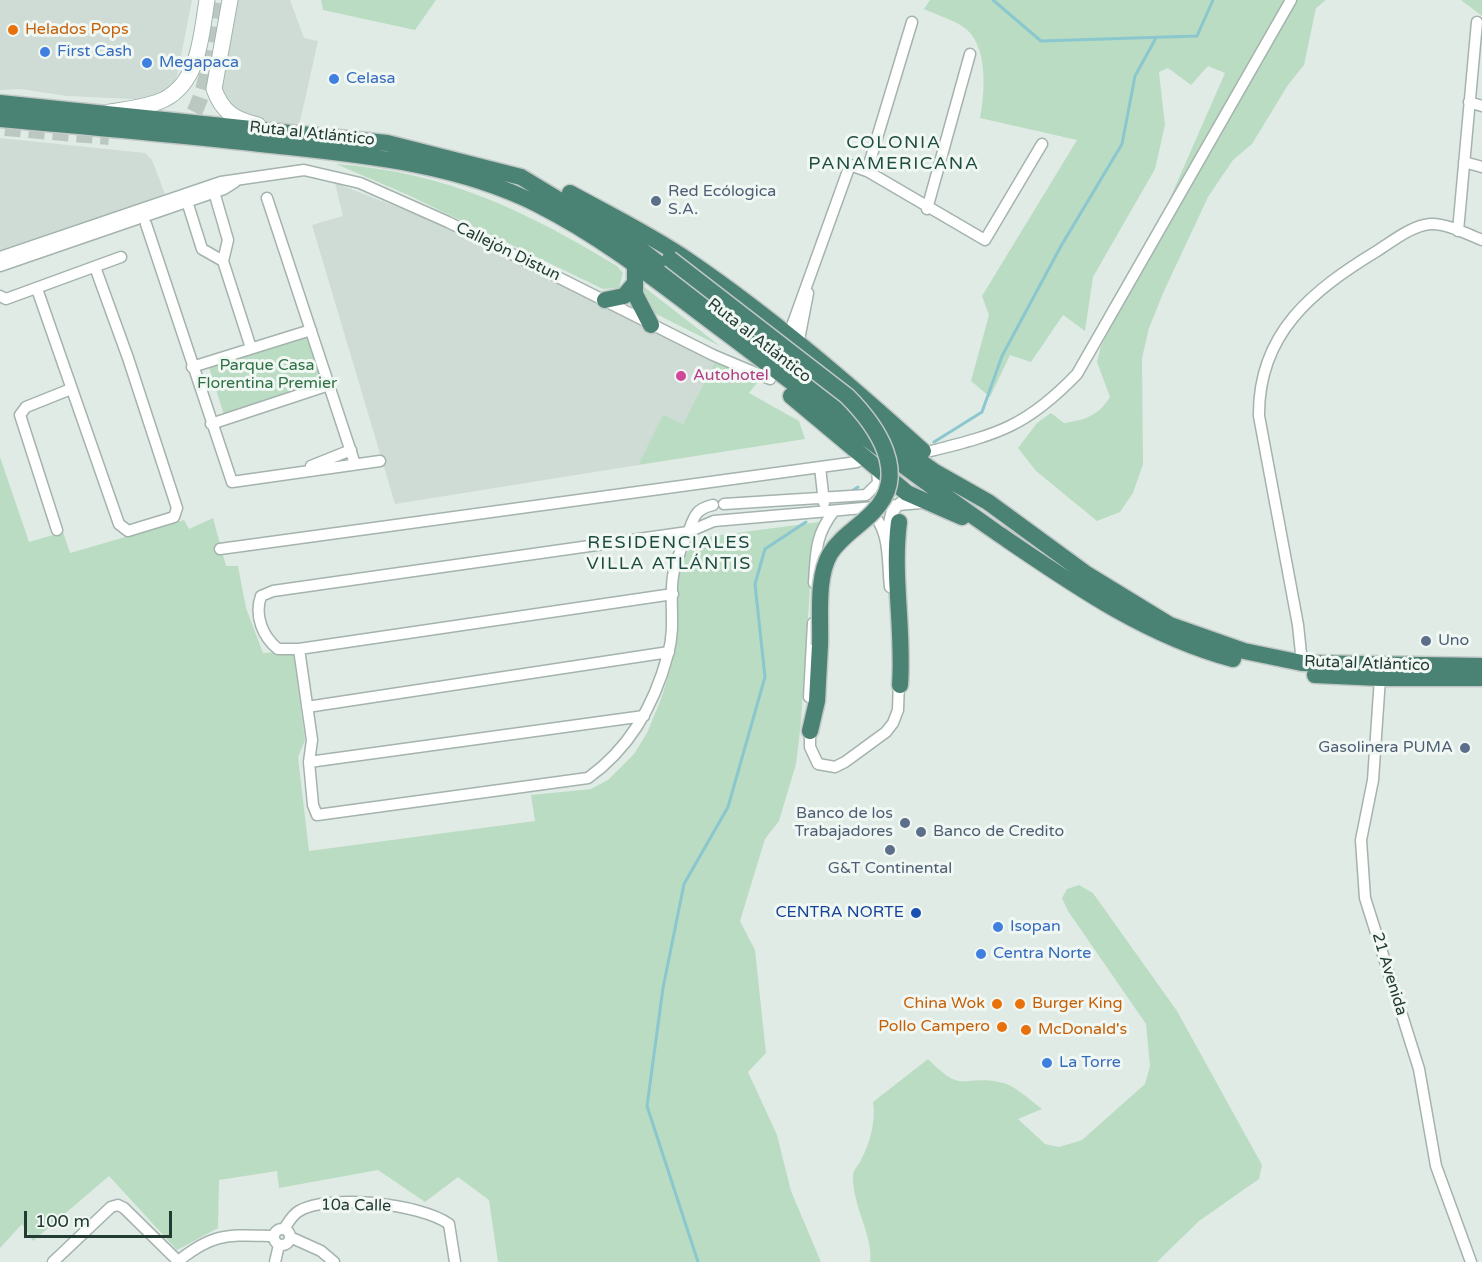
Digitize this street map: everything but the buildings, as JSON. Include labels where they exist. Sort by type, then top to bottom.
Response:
[{"type":"highway","name":"Ruta al Atlántico","points":[[0,102],[387,142],[520,177],[640,249],[847,410],[934,472],[988,502],[1095,579],[1170,625],[1244,651],[1302,663],[1482,666]]},
{"type":"highway","name":"Ruta al Atlántico","points":[[2,125],[384,158],[426,167],[516,194],[587,232],[632,261],[879,449],[996,532],[1144,627],[1194,648],[1301,673],[1380,678],[1482,678]]},
{"type":"highway","points":[[520,177],[569,192],[654,240],[730,290],[927,455],[988,502]]},
{"type":"highway","points":[[654,240],[670,259],[847,396],[864,414],[884,442],[890,469],[884,498],[875,510],[834,549],[825,568],[818,701],[810,731]]},
{"type":"highway","points":[[632,261],[635,268],[634,284],[638,304],[651,325]]},
{"type":"highway","points":[[660,281],[677,303],[877,466],[906,493],[996,532]]},
{"type":"highway","points":[[605,300],[624,296],[634,284]]},
{"type":"highway","points":[[952,494],[977,506],[1114,598],[1170,625]]},
{"type":"highway","points":[[899,522],[897,546],[902,645],[900,685]]},
{"type":"main road","points":[[107,112],[164,99],[184,82],[192,71],[198,50],[207,0]]},
{"type":"main road","points":[[230,0],[215,77],[214,89],[219,104],[226,112],[246,123],[297,132]]},
{"type":"street","points":[[931,451],[978,439],[1017,424],[1050,402],[1077,374],[1291,0]]},
{"type":"street","points":[[867,171],[912,22]]},
{"type":"street","points":[[1458,231],[1477,22]]},
{"type":"street","points":[[927,209],[970,54]]},
{"type":"street","points":[[1469,102],[1482,106]]},
{"type":"street","points":[[793,341],[809,284],[849,166],[853,165],[867,171],[927,209],[986,240],[1042,144]]},
{"type":"street","points":[[1464,162],[1482,167]]},
{"type":"street","name":"Callejón Distun","points":[[0,257],[185,196],[269,173],[304,170],[360,183],[448,222],[651,325],[770,379]]},
{"type":"street","points":[[214,188],[228,240],[223,261],[251,348]]},
{"type":"street","points":[[185,196],[202,249],[223,261]]},
{"type":"street","name":"Callejón Distun","points":[[0,266],[185,196]]},
{"type":"street","points":[[267,198],[355,464]]},
{"type":"street","points":[[1302,663],[1298,625],[1258,416],[1258,394],[1267,362],[1288,321],[1314,294],[1346,270],[1424,225],[1434,224],[1482,240]]},
{"type":"street","points":[[146,225],[232,482],[380,461]]},
{"type":"street","points":[[0,296],[6,299],[121,257]]},
{"type":"street","points":[[37,289],[122,528],[128,531],[174,517],[177,508],[128,358],[95,267]]},
{"type":"street","points":[[192,367],[311,330]]},
{"type":"street","points":[[211,424],[329,385]]},
{"type":"street","points":[[57,530],[20,416],[26,407],[71,389]]},
{"type":"street","points":[[291,473],[351,450]]},
{"type":"street","points":[[220,549],[857,462]]},
{"type":"street","points":[[299,649],[312,740],[309,762],[313,805],[317,815],[588,778],[621,748],[644,716],[669,652],[673,633],[672,578],[678,556],[696,512],[715,505],[866,495],[878,483],[877,466]]},
{"type":"street","points":[[820,467],[824,498],[829,511],[816,545],[810,747],[818,764],[835,767],[845,762],[893,723],[900,699],[885,539],[880,523],[868,510],[862,508]]},
{"type":"street","points":[[885,539],[891,514],[900,503]]},
{"type":"street","points":[[673,594],[299,649],[278,649],[269,642],[262,630],[258,605],[261,596],[273,591],[688,532],[714,521],[900,503],[928,504]]},
{"type":"street","points":[[714,521],[708,515],[715,505]]},
{"type":"street","points":[[307,707],[669,652]]},
{"type":"street","name":"21 Avenida","points":[[1380,678],[1373,780],[1361,840],[1365,898],[1419,1069],[1436,1166],[1471,1262]]},
{"type":"street","points":[[309,762],[644,716]]},
{"type":"street","name":"10a Calle","points":[[287,1233],[295,1213],[315,1205],[373,1203],[410,1208],[439,1216],[449,1224],[455,1262]]},
{"type":"street","points":[[53,1262],[111,1207],[118,1205],[124,1208],[178,1262],[212,1238],[231,1235],[276,1240]]},
{"type":"street","points":[[275,1262],[275,1232],[287,1233],[321,1251],[334,1262]]},
{"type":"shaded area","points":[[0,0],[192,0],[177,76],[169,92],[153,100],[67,96],[21,89],[0,90]]},
{"type":"shaded area","points":[[236,0],[290,0],[304,38],[318,41],[299,126],[248,118],[223,100],[219,79]]},
{"type":"shaded area","points":[[0,138],[145,153],[152,160],[165,194],[0,255]]},
{"type":"shaded area","points":[[335,183],[426,218],[715,361],[683,424],[663,416],[638,465],[395,504],[312,225],[343,216]]},
{"type":"green space","points":[[321,0],[436,0],[415,30],[323,10]]},
{"type":"green space","points":[[930,0],[1326,0],[1316,8],[1304,65],[1288,85],[1252,144],[1233,160],[1208,197],[1164,291],[1149,328],[1142,358],[1143,464],[1133,493],[1120,512],[1097,521],[1036,471],[1018,448],[1037,423],[1051,413],[1064,423],[1078,420],[1096,413],[1110,397],[1097,362],[1101,346],[1128,294],[1225,73],[1208,66],[1191,85],[1168,68],[1159,72],[1165,125],[1155,169],[1093,277],[1085,331],[1063,315],[1031,362],[1010,355],[990,397],[971,381],[989,315],[982,296],[1077,140],[980,118],[984,82],[977,44],[962,26],[924,9]]},
{"type":"green space","points":[[1461,0],[1482,0],[1482,16]]},
{"type":"green space","points":[[336,164],[413,175],[449,185],[516,211],[617,266],[623,273],[619,288],[603,289],[406,194]]},
{"type":"green space","points":[[643,286],[720,346],[644,308]]},
{"type":"green space","name":"Parque Casa Florentina Premier","points":[[309,335],[325,383],[224,415],[209,367]]},
{"type":"green space","points":[[715,361],[757,383],[749,393],[799,421],[805,439],[638,465],[663,415],[683,424]]},
{"type":"green space","points":[[0,457],[29,542],[63,532],[70,553],[184,520],[189,529],[213,518],[226,566],[238,566],[246,608],[263,653],[293,651],[305,740],[298,757],[309,851],[535,821],[531,795],[591,789],[608,780],[634,754],[647,733],[661,699],[672,663],[679,575],[684,558],[691,547],[706,537],[819,522],[813,542],[796,764],[779,821],[765,839],[740,921],[755,950],[766,1053],[748,1072],[777,1135],[791,1191],[821,1262],[498,1262],[489,1200],[458,1177],[425,1202],[378,1170],[279,1188],[277,1171],[219,1180],[218,1228],[177,1250],[109,1176],[33,1241],[22,1224],[0,1248]]},
{"type":"green space","points":[[1079,885],[1093,893],[1177,1011],[1262,1165],[1259,1179],[1199,1221],[1157,1262],[870,1262],[869,1243],[856,1198],[853,1176],[870,1139],[874,1117],[873,1102],[928,1059],[949,1077],[956,1080],[986,1080],[999,1082],[1016,1089],[1042,1109],[1018,1119],[1045,1144],[1059,1147],[1082,1140],[1145,1084],[1150,1066],[1146,1024],[1068,911],[1062,898],[1067,889]]},
{"type":"waterway","points":[[993,0],[1041,41],[1197,36],[1213,0]]},
{"type":"waterway","points":[[934,442],[982,412],[1002,356],[1061,246],[1122,144],[1135,76],[1156,38]]},
{"type":"waterway","points":[[852,491],[858,487]]},
{"type":"waterway","points":[[698,1262],[647,1106],[663,988],[684,884],[728,807],[765,677],[755,584],[765,549],[806,522]]},
{"type":"tunnel","points":[[180,131],[197,106],[203,89],[220,0]]},
{"type":"tunnel","points":[[5,128],[109,137]]},
{"type":"place","name":"Helados Pops","points":[[13,30]]},
{"type":"place","name":"First Cash","points":[[45,52]]},
{"type":"place","name":"Megapaca","points":[[147,63]]},
{"type":"place","name":"Celasa","points":[[334,79]]},
{"type":"place","name":"Red Ecólogica S.A.","points":[[656,201]]},
{"type":"place","name":"Autohotel","points":[[681,376]]},
{"type":"place","name":"Uno","points":[[1426,641]]},
{"type":"place","name":"Gasolinera PUMA","points":[[1465,748]]},
{"type":"place","name":"Banco de los Trabajadores","points":[[905,823]]},
{"type":"place","name":"Banco de Credito","points":[[921,832]]},
{"type":"place","name":"G&T Continental","points":[[890,850]]},
{"type":"place","name":"CENTRA NORTE","points":[[916,913]]},
{"type":"place","name":"Isopan","points":[[998,927]]},
{"type":"place","name":"Centra Norte","points":[[981,954]]},
{"type":"place","name":"China Wok","points":[[997,1004]]},
{"type":"place","name":"Burger King","points":[[1020,1004]]},
{"type":"place","name":"Pollo Campero","points":[[1002,1027]]},
{"type":"place","name":"McDonald's","points":[[1026,1030]]},
{"type":"place","name":"La Torre","points":[[1047,1063]]},
{"type":"district","name":"COLONIA PANAMERICANA","points":[[894,153]]},
{"type":"district","name":"RESIDENCIALES VILLA ATLÁNTIS","points":[[669,553]]}]
